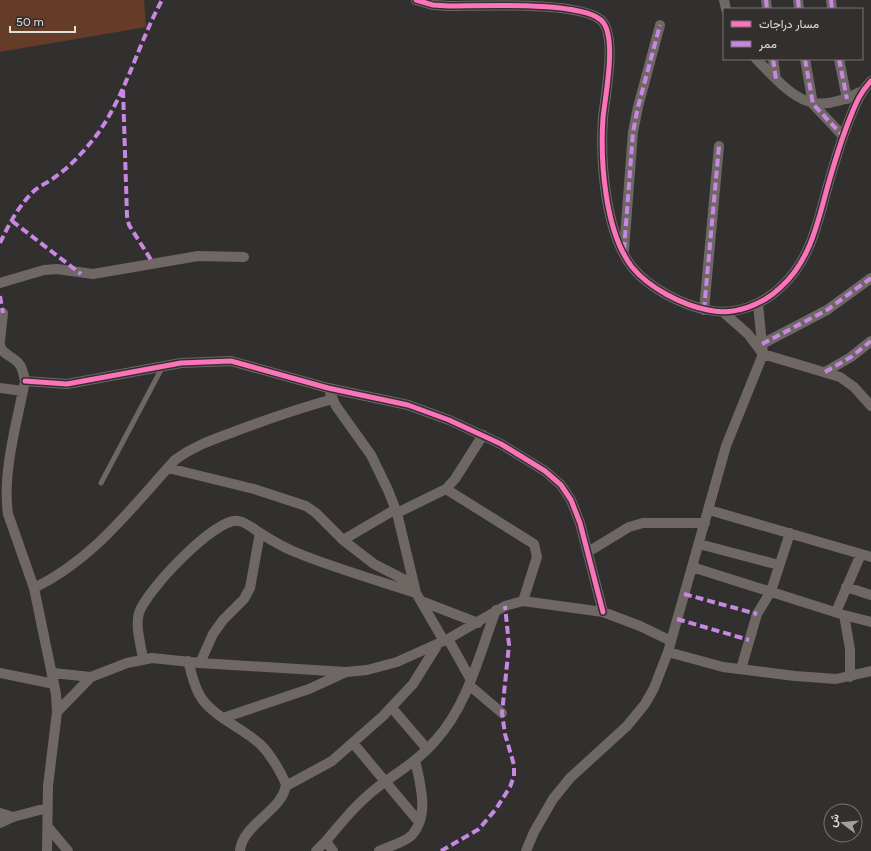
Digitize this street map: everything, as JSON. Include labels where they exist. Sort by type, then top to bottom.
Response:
[{"type":"street","points":[[416,0],[449,6],[568,8],[589,13],[602,21],[610,48],[603,120],[604,166],[611,215],[624,252],[632,266],[647,282],[672,296],[704,310],[723,312],[758,304],[780,288],[789,279],[808,251],[815,233],[837,152],[860,92]]},
{"type":"street","points":[[624,252],[633,132],[638,107],[660,25]]},
{"type":"street","points":[[757,60],[776,79],[799,97],[813,104],[843,136]]},
{"type":"street","points":[[773,60],[776,79]]},
{"type":"street","points":[[805,60],[813,104]]},
{"type":"street","points":[[838,60],[847,99]]},
{"type":"street","points":[[813,104],[831,104],[847,99],[860,92],[871,81]]},
{"type":"street","points":[[704,310],[719,146]]},
{"type":"street","points":[[0,283],[44,270],[57,269],[93,274],[198,256],[244,257]]},
{"type":"street","points":[[762,349],[826,310],[871,278]]},
{"type":"street","points":[[526,851],[534,832],[553,799],[570,778],[628,726],[645,704],[654,688],[668,652],[726,446],[762,349],[758,304]]},
{"type":"street","points":[[723,312],[748,334],[762,349],[840,377],[854,387],[871,406]]},
{"type":"street","points":[[2,313],[0,342],[1,350],[21,366],[24,386],[8,476],[7,504],[11,524],[34,588],[53,673],[57,712],[49,763],[46,851]]},
{"type":"street","points":[[825,372],[851,357],[871,341]]},
{"type":"street","points":[[0,388],[78,383],[164,365],[200,361],[231,360],[328,388],[408,404],[484,435],[535,465],[561,485],[575,510],[588,552],[603,612]]},
{"type":"street","points":[[328,388],[333,399],[371,455],[396,511],[417,593],[443,641],[470,682],[502,713]]},
{"type":"street","points":[[34,588],[56,578],[86,556],[111,531],[175,460],[194,448],[282,414],[333,399]]},
{"type":"street","points":[[343,540],[396,511],[446,489],[455,479],[484,435]]},
{"type":"street","points":[[168,468],[254,489],[294,501],[316,512],[343,540],[374,564],[417,593],[478,623]]},
{"type":"street","points":[[446,489],[534,544],[537,557],[523,600]]},
{"type":"street","points":[[709,510],[866,556],[846,587],[840,614],[850,649],[850,677]]},
{"type":"street","points":[[0,519],[11,524]]},
{"type":"street","points":[[143,659],[138,622],[139,612],[145,602],[175,564],[190,548],[229,523],[240,521],[260,533],[308,557],[417,593]]},
{"type":"street","points":[[588,552],[629,527],[643,523],[705,523]]},
{"type":"street","points":[[200,663],[213,634],[223,620],[244,599],[250,588],[260,533]]},
{"type":"street","points":[[740,669],[757,614],[771,591],[790,533]]},
{"type":"street","points":[[699,544],[779,565]]},
{"type":"street","points":[[692,567],[840,614],[871,622]]},
{"type":"street","points":[[846,587],[871,595]]},
{"type":"street","points":[[53,673],[91,677],[143,659],[160,658],[200,663],[346,672],[367,670],[397,662],[478,623],[496,610],[523,600],[603,612],[640,626],[670,641]]},
{"type":"street","points":[[316,851],[361,801],[415,760],[427,749],[446,727],[470,682],[496,610]]},
{"type":"street","points":[[240,851],[243,838],[277,801],[286,786],[332,761],[392,708],[412,684],[443,641]]},
{"type":"street","points":[[668,652],[705,662],[740,669],[820,678],[850,677],[871,671]]},
{"type":"street","points":[[188,661],[200,695],[211,708],[260,745],[272,760],[286,786]]},
{"type":"street","points":[[223,718],[309,689],[346,672]]},
{"type":"street","points":[[0,673],[54,684]]},
{"type":"street","points":[[57,712],[91,677]]},
{"type":"street","points":[[392,708],[427,749]]},
{"type":"street","points":[[353,743],[419,822]]},
{"type":"street","points":[[379,851],[408,838],[419,822],[422,805],[415,760]]},
{"type":"street","points":[[0,823],[13,817],[47,808]]},
{"type":"street","points":[[0,813],[13,817]]},
{"type":"street","points":[[48,827],[68,851]]},
{"type":"street","points":[[326,841],[333,851]]},
{"type":"lane","points":[[101,483],[164,365]]},
{"type":"shaded area","points":[[0,0],[144,0],[146,27],[0,52]]},
{"type":"marked path","points":[[0,243],[15,215],[29,196],[37,188],[53,179],[66,168],[82,153],[96,136],[116,104],[162,0]]},
{"type":"marked path","points":[[766,0],[767,8]]},
{"type":"marked path","points":[[798,0],[799,8]]},
{"type":"marked path","points":[[831,0],[832,8]]},
{"type":"marked path","points":[[624,250],[633,132],[638,107],[660,25]]},
{"type":"marked path","points":[[773,60],[776,79]]},
{"type":"marked path","points":[[805,60],[813,104],[843,136]]},
{"type":"marked path","points":[[839,60],[847,99]]},
{"type":"marked path","points":[[123,90],[127,216],[129,225],[153,263]]},
{"type":"marked path","points":[[704,310],[719,146]]},
{"type":"marked path","points":[[12,221],[81,274]]},
{"type":"marked path","points":[[762,344],[827,310],[871,278]]},
{"type":"marked path","points":[[0,296],[3,313]]},
{"type":"marked path","points":[[825,372],[851,357],[871,341]]},
{"type":"marked path","points":[[684,594],[757,614]]},
{"type":"marked path","points":[[441,851],[479,829],[496,809],[510,787],[514,776],[514,765],[505,734],[502,713],[509,645],[505,606]]},
{"type":"marked path","points":[[677,619],[749,640]]},
{"type":"cycle path","points":[[416,0],[433,5],[449,6],[505,5],[552,7],[589,14],[601,20],[606,28],[610,52],[603,118],[602,154],[606,196],[616,235],[623,252],[632,267],[647,282],[677,300],[708,310],[738,310],[757,304],[766,299],[782,286],[800,264],[807,252],[817,226],[845,131],[860,96],[871,81]]},
{"type":"cycle path","points":[[25,381],[67,384],[181,363],[231,361],[328,388],[408,405],[449,420],[501,444],[545,471],[561,485],[571,500],[580,523],[603,612]]}]
